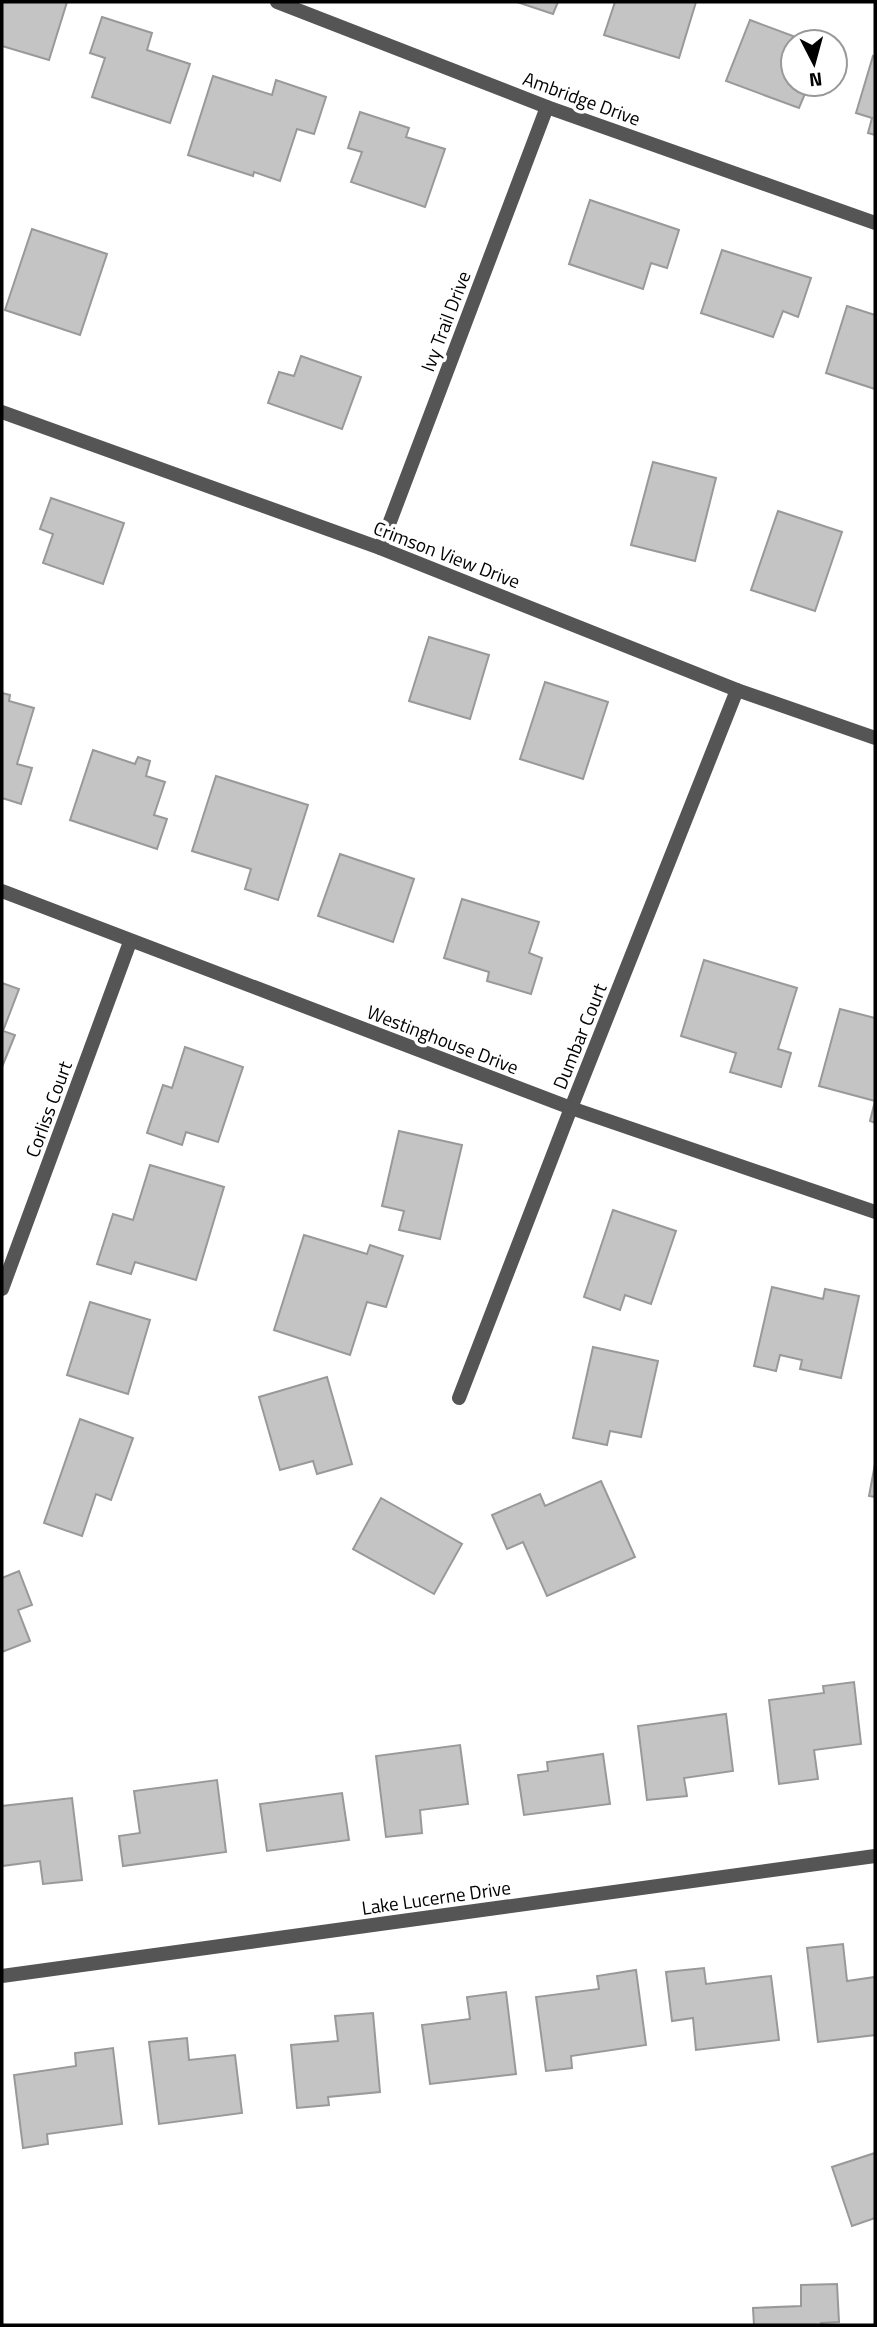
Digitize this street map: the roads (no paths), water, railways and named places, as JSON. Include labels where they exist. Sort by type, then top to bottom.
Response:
[{"type":"street","name":"Ambridge Drive","points":[[278,2],[547,107],[875,223]]},
{"type":"street","name":"Ivy Trail Drive","points":[[380,548],[547,107]]},
{"type":"street","name":"Crimson View Drive","points":[[2,412],[380,548],[737,690],[875,738]]},
{"type":"street","name":"Dumbar Court","points":[[459,1398],[737,690]]},
{"type":"street","name":"Westinghouse Drive","points":[[2,891],[571,1108],[875,1212]]},
{"type":"street","name":"Corliss Court","points":[[2,1289],[130,942]]},
{"type":"street","name":"Lake Lucerne Drive","points":[[2,1976],[875,1856]]}]
